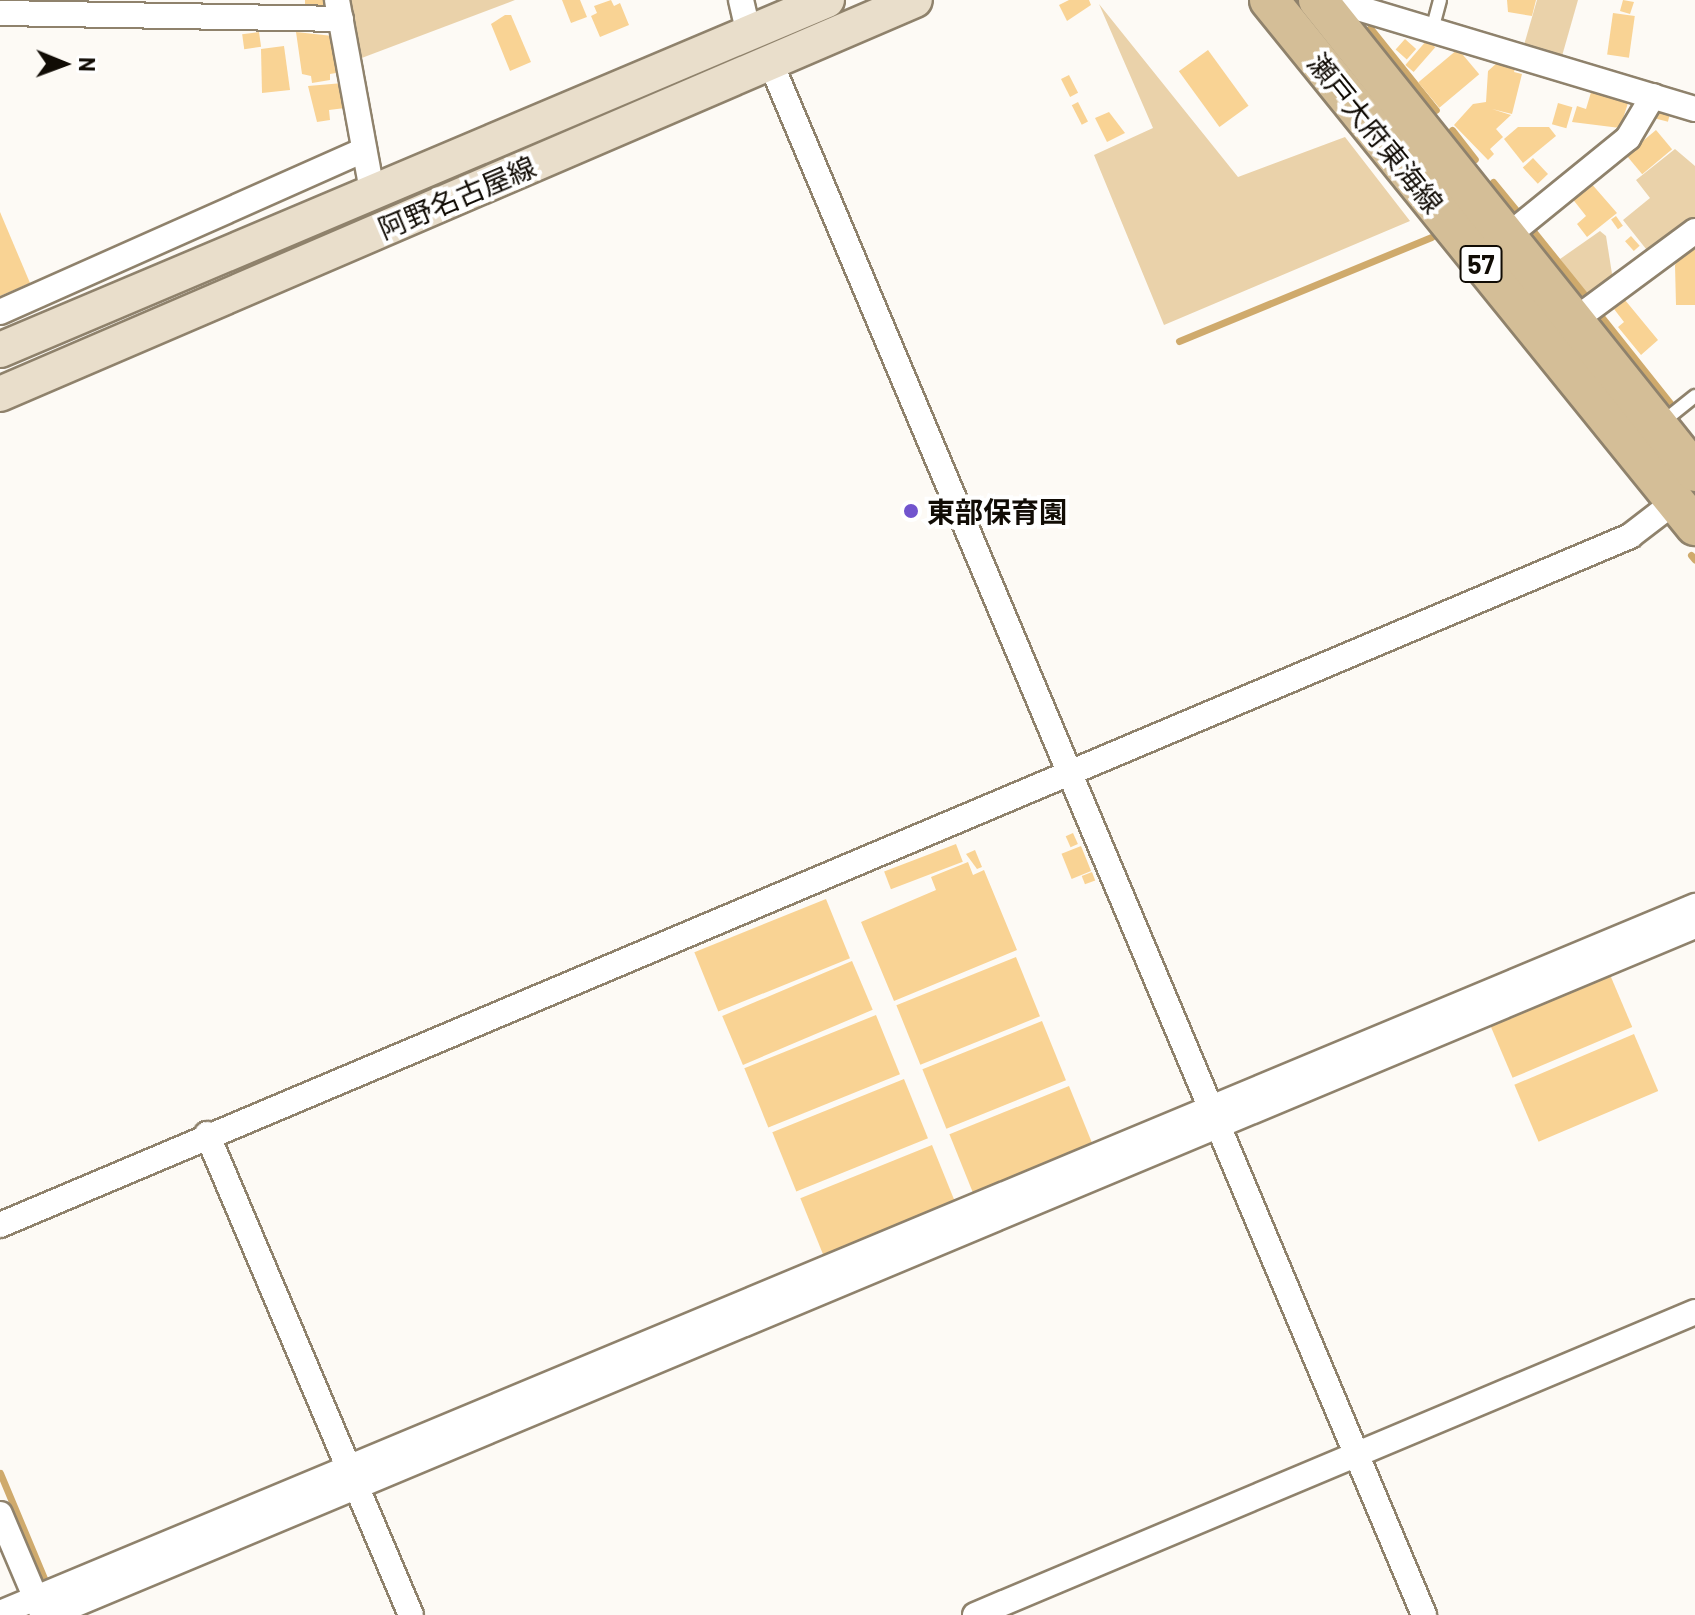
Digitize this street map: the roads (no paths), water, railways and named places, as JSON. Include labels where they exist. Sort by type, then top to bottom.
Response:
[{"type":"main road","name":"阿野名古屋線","points":[[0,350],[372,191],[745,15],[827,0]]},
{"type":"main road","name":"阿野名古屋線","points":[[0,394],[772,66],[915,0]]},
{"type":"main road","name":"瀬戸大府東海線","points":[[1269,0],[1684,515]]},
{"type":"main road","name":"瀬戸大府東海線","points":[[1322,5],[1572,322],[1695,472]]},
{"type":"street","points":[[1322,5],[1348,5],[1695,109]]},
{"type":"street","points":[[0,13],[94,8],[339,9],[372,191]]},
{"type":"street","points":[[772,66],[1424,1615]]},
{"type":"street","points":[[1505,238],[1628,138],[1653,96]]},
{"type":"street","points":[[0,312],[364,150]]},
{"type":"street","points":[[1572,322],[1695,231]]},
{"type":"street","points":[[0,1225],[207,1134],[1684,515]]},
{"type":"street","points":[[0,1613],[43,1609],[1216,1116],[1695,906]]},
{"type":"street","points":[[1216,1116],[1695,926]]},
{"type":"street","points":[[207,1134],[411,1615]]},
{"type":"street","points":[[975,1615],[1695,1312]]},
{"type":"street","points":[[0,1514],[43,1609]]},
{"type":"lane","points":[[1432,30],[1440,0]]},
{"type":"lane","points":[[1657,426],[1695,396]]},
{"type":"waterway","points":[[1370,28],[1436,110]]},
{"type":"waterway","points":[[1452,130],[1475,159]]},
{"type":"waterway","points":[[1493,182],[1520,215]]},
{"type":"waterway","points":[[1529,226],[1587,298]]},
{"type":"waterway","points":[[1179,341],[1431,237]]},
{"type":"waterway","points":[[1599,314],[1670,403]]},
{"type":"waterway","points":[[1691,555],[1695,560]]},
{"type":"waterway","points":[[0,1473],[46,1583]]},
{"type":"place","name":"東部保育園","points":[[911,511]]}]
